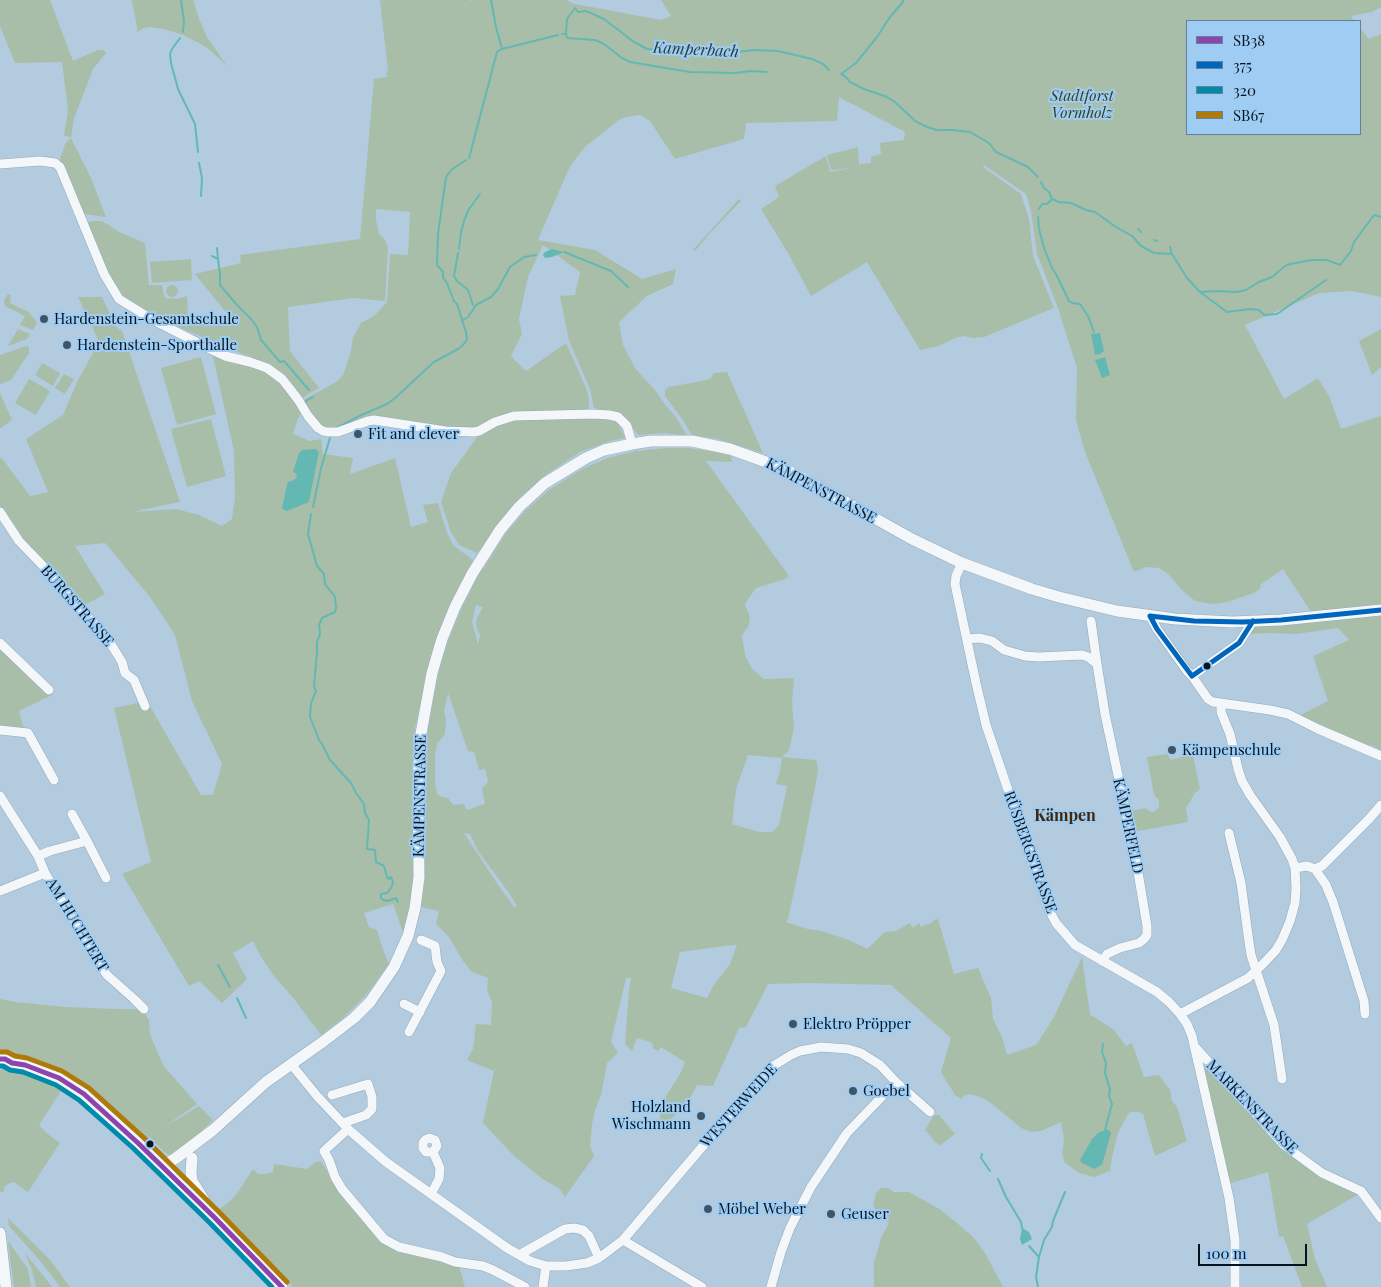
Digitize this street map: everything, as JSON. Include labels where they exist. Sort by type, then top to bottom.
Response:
[{"type":"street","points":[[0,164],[40,161],[55,163],[60,167],[104,274],[119,299],[153,320],[210,350],[267,368],[282,379],[299,400],[308,416],[323,431],[333,433],[368,421],[379,420],[446,431],[474,432],[514,416],[593,414],[609,415],[618,418],[627,426],[632,444]]},
{"type":"street","name":"KÄMPENSTRASSE","points":[[162,1167],[213,1130],[266,1082],[354,1018],[370,1002],[394,967],[408,936],[415,908],[419,877],[418,774],[420,739],[432,673],[442,639],[455,607],[472,574],[500,530],[519,507],[545,483],[586,458],[604,450],[651,441],[692,441],[730,449],[754,456],[780,467],[912,539],[962,562],[1009,581],[1059,597],[1100,607],[1150,616],[1194,621],[1253,621],[1381,610]]},
{"type":"street","name":"BURGSTRASSE","points":[[0,512],[19,541],[106,636],[122,662],[125,673],[134,680],[146,706]]},
{"type":"street","name":"RÜSBERGSTRASSE","points":[[962,562],[955,584],[976,684],[990,738],[1048,908],[1056,923],[1074,945],[1157,992],[1180,1014],[1192,1036],[1229,1198],[1235,1240],[1235,1287]]},
{"type":"street","points":[[1150,616],[1187,671],[1212,702],[1288,714],[1381,756]]},
{"type":"street","name":"KÄMPERFELD","points":[[1091,621],[1105,714],[1136,860],[1147,926],[1147,935],[1139,943],[1107,954],[1102,961]]},
{"type":"street","points":[[1192,676],[1239,643],[1253,621]]},
{"type":"street","points":[[966,639],[980,638],[992,641],[1004,650],[1025,656],[1082,655],[1097,664]]},
{"type":"street","points":[[0,643],[49,690]]},
{"type":"street","points":[[1180,1014],[1248,978],[1256,971],[1276,950],[1288,926],[1295,903],[1295,868],[1292,859],[1280,837],[1242,781],[1230,734],[1221,712],[1221,704]]},
{"type":"street","points":[[0,730],[28,733],[54,780]]},
{"type":"street","name":"AM HUCHTERT","points":[[0,796],[38,856],[45,873],[98,962],[107,975],[144,1009]]},
{"type":"street","points":[[1315,869],[1322,866],[1381,805]]},
{"type":"street","points":[[72,814],[106,878]]},
{"type":"street","points":[[1229,832],[1241,883],[1248,935],[1256,971],[1274,1025],[1282,1079]]},
{"type":"street","points":[[38,856],[50,851],[87,842]]},
{"type":"street","points":[[1295,868],[1307,866],[1315,869],[1326,886],[1333,902],[1364,1001],[1366,1014]]},
{"type":"street","points":[[0,891],[45,873]]},
{"type":"street","points":[[410,1032],[441,971],[437,962],[435,946],[421,940]]},
{"type":"street","points":[[404,1004],[420,1012]]},
{"type":"street","name":"WESTERWEIDE","points":[[290,1064],[345,1126],[386,1162],[519,1256],[546,1266],[587,1263],[599,1258],[623,1240],[765,1073],[791,1055],[811,1048],[829,1047],[848,1049],[861,1053],[880,1065],[930,1112]]},
{"type":"street","name":"MARKENSTRASSE","points":[[1196,1048],[1284,1145],[1322,1173],[1361,1191],[1381,1218]]},
{"type":"street","points":[[0,1059],[5,1059],[12,1063]]},
{"type":"street","points":[[0,1065],[12,1063],[24,1065],[59,1078],[84,1094],[214,1216],[282,1287]]},
{"type":"street","points":[[771,1287],[789,1231],[811,1187],[847,1133],[896,1082]]},
{"type":"street","points":[[332,1095],[368,1084],[372,1097],[372,1109],[366,1115],[345,1126],[324,1152],[342,1189],[384,1239],[399,1247],[455,1262],[483,1266],[525,1287]]},
{"type":"street","name":"KÄMPENSTRASSE","points":[[173,1178],[192,1158],[213,1130]]},
{"type":"street","points":[[431,1194],[440,1174],[440,1168],[434,1152]]},
{"type":"street","points":[[192,1158],[192,1181],[214,1216]]},
{"type":"street","points":[[519,1256],[565,1230],[574,1228],[582,1230],[589,1236],[599,1258]]},
{"type":"street","points":[[0,1235],[6,1287]]},
{"type":"street","points":[[623,1240],[702,1287]]},
{"type":"street","points":[[543,1287],[546,1266]]},
{"type":"green space","points":[[0,0],[50,0],[73,61],[98,50],[104,50],[106,53],[93,69],[74,119],[71,138],[64,135],[68,110],[62,62],[15,63],[0,26]]},
{"type":"green space","points":[[131,0],[193,0],[207,37],[227,66],[210,50],[183,35],[150,27],[137,32]]},
{"type":"green space","name":"Stadtforst Vormholz","points":[[380,0],[566,0],[575,4],[661,20],[671,16],[661,0],[1381,0],[1381,7],[1372,12],[1351,16],[1353,20],[1186,20],[1186,135],[1361,135],[1361,29],[1369,39],[1381,34],[1381,297],[1352,291],[1319,293],[1245,325],[1284,399],[1318,378],[1329,396],[1341,429],[1381,416],[1381,607],[1311,612],[1283,569],[1260,585],[1261,588],[1254,593],[1227,602],[1213,604],[1195,601],[1168,574],[1159,568],[1146,567],[1134,572],[1085,452],[1076,420],[1077,368],[1058,308],[1037,254],[1031,211],[1026,194],[984,165],[983,167],[1021,194],[1029,219],[1033,256],[1054,308],[984,337],[973,338],[963,336],[939,346],[920,350],[867,262],[811,296],[761,209],[779,197],[775,186],[826,156],[830,172],[852,168],[831,170],[827,155],[858,147],[859,166],[860,164],[871,163],[871,157],[881,154],[880,143],[904,140],[905,132],[839,97],[837,121],[746,123],[744,139],[675,159],[650,121],[640,115],[626,117],[619,120],[586,146],[570,166],[538,240],[595,250],[642,279],[676,269],[673,284],[647,296],[619,322],[623,345],[635,368],[676,417],[687,436],[665,433],[638,435],[625,417],[594,408],[590,389],[569,341],[560,296],[575,295],[580,272],[543,245],[528,277],[519,319],[522,334],[511,356],[526,371],[566,343],[586,388],[589,399],[589,412],[548,413],[460,430],[377,417],[338,430],[323,430],[301,401],[336,382],[343,375],[350,355],[353,338],[361,323],[374,316],[387,302],[390,254],[408,255],[410,212],[376,209],[379,234],[385,240],[388,248],[385,301],[354,298],[288,307],[290,351],[319,388],[300,399],[257,360],[155,317],[121,297],[112,284],[86,223],[101,221],[119,232],[145,243],[149,285],[162,285],[165,298],[177,299],[187,296],[188,318],[232,320],[195,274],[241,263],[240,255],[360,239],[374,79],[388,77],[386,74],[388,71]]},
{"type":"green space","points":[[71,138],[91,178],[106,217],[84,214],[66,169],[59,162],[65,144]]},
{"type":"green space","points":[[739,199],[741,201],[695,251],[693,250]]},
{"type":"green space","points":[[191,259],[192,280],[152,283],[150,262]]},
{"type":"green space","points":[[170,285],[174,285],[178,291],[174,297],[170,297],[166,293],[166,289]]},
{"type":"green space","points":[[8,294],[11,295],[10,303],[29,312],[37,323],[33,330],[20,325],[25,316],[5,306],[4,300]]},
{"type":"green space","points":[[78,297],[102,297],[116,327],[122,331],[180,502],[132,512],[176,509],[199,515],[222,526],[232,519],[235,497],[234,451],[212,352],[266,369],[280,380],[303,409],[293,434],[309,441],[321,439],[323,454],[353,458],[350,474],[395,458],[411,527],[428,522],[423,505],[438,503],[447,533],[454,546],[473,560],[428,670],[415,728],[412,774],[414,864],[412,909],[404,935],[393,904],[364,913],[369,927],[377,930],[389,964],[365,996],[344,1017],[321,1035],[274,976],[253,941],[233,953],[247,979],[222,1003],[199,981],[189,986],[122,874],[151,862],[114,708],[147,701],[201,795],[213,795],[222,764],[192,701],[175,635],[150,597],[105,543],[75,546],[105,594],[81,607],[20,540],[0,509],[1,457],[30,496],[48,492],[26,439],[63,415],[77,382],[99,342]]},
{"type":"green space","points":[[18,329],[30,334],[27,339],[8,346]]},
{"type":"green space","points":[[1381,329],[1381,367],[1372,375],[1359,341]]},
{"type":"green space","points":[[26,346],[29,347],[29,353],[11,380],[0,384],[0,355]]},
{"type":"green space","points":[[201,357],[216,414],[177,425],[161,368]]},
{"type":"green space","points":[[42,363],[60,373],[53,386],[35,375]]},
{"type":"green space","points":[[727,372],[763,453],[717,439],[692,435],[665,396],[665,390],[669,387],[706,380],[711,378],[714,373]]},
{"type":"green space","points":[[64,374],[74,379],[65,394],[55,388]]},
{"type":"green space","points":[[29,379],[50,391],[36,415],[15,403]]},
{"type":"green space","points":[[0,393],[12,420],[1,428],[0,427]]},
{"type":"green space","points":[[608,417],[617,420],[625,438],[610,441],[580,452],[547,474],[519,498],[477,553],[459,545],[451,532],[441,502],[451,473],[480,433],[513,418]]},
{"type":"green space","points":[[211,419],[226,476],[187,487],[171,429]]},
{"type":"green space","points":[[688,448],[731,456],[732,462],[706,461],[789,576],[756,588],[745,604],[750,618],[748,627],[742,635],[745,655],[752,669],[764,679],[794,678],[792,702],[794,728],[789,750],[782,757],[816,760],[818,768],[802,854],[786,922],[849,940],[867,949],[885,932],[896,931],[910,923],[913,928],[919,923],[921,927],[938,919],[954,974],[978,968],[991,998],[993,1019],[1002,1037],[1007,1055],[1036,1045],[1054,1017],[1082,957],[1090,1015],[1114,1030],[1126,1046],[1132,1043],[1144,1077],[1159,1075],[1170,1090],[1172,1101],[1177,1107],[1187,1141],[1155,1156],[1143,1114],[1130,1112],[1118,1133],[1110,1171],[1094,1177],[1079,1173],[1065,1163],[1062,1154],[1064,1139],[1061,1122],[1041,1131],[1031,1132],[1021,1128],[983,1098],[970,1094],[961,1099],[955,1095],[941,1072],[951,1038],[891,985],[768,984],[746,1027],[739,1028],[713,1086],[697,1085],[687,1104],[665,1126],[659,1121],[662,1107],[685,1062],[661,1047],[658,1051],[653,1048],[653,1044],[650,1042],[637,1038],[632,1051],[625,1044],[631,978],[626,978],[611,1042],[618,1053],[607,1063],[601,1095],[592,1124],[590,1146],[594,1156],[565,1197],[560,1189],[544,1180],[515,1157],[483,1123],[494,1071],[467,1060],[473,1049],[476,1024],[491,1025],[492,1002],[487,990],[488,978],[472,972],[463,961],[449,937],[436,924],[439,911],[421,907],[425,877],[424,764],[429,720],[439,671],[448,641],[463,605],[481,570],[506,533],[525,511],[549,490],[582,469],[608,458],[635,451]],"holes":[[[476,605],[483,607],[476,622],[480,635],[478,644],[472,622]],[[448,693],[468,751],[474,752],[479,770],[485,769],[488,782],[482,788],[485,804],[467,810],[464,804],[453,805],[448,798],[437,794],[435,756],[437,744],[445,734],[446,720],[444,711]],[[748,755],[782,758],[776,784],[787,786],[779,825],[772,832],[759,832],[732,824],[736,789]],[[464,833],[470,834],[478,851],[517,906],[514,907],[498,885]],[[737,945],[730,964],[713,986],[707,998],[671,988],[680,952]]]},
{"type":"green space","points":[[1381,613],[1381,750],[1371,745],[1363,746],[1297,717],[1328,701],[1313,656],[1349,640],[1338,628],[1296,634],[1248,634],[1255,624]]},
{"type":"green space","points":[[0,646],[52,695],[19,711],[24,730],[0,728]]},
{"type":"green space","points":[[1167,754],[1171,760],[1189,755],[1193,756],[1200,789],[1195,793],[1186,808],[1188,822],[1133,832],[1129,811],[1146,808],[1154,812],[1159,807],[1159,800],[1154,795],[1147,757]]},
{"type":"green space","points":[[0,999],[66,1007],[142,1009],[149,1020],[150,1034],[163,1065],[197,1104],[161,1129],[199,1106],[213,1120],[182,1150],[170,1155],[164,1152],[150,1137],[145,1139],[70,1077],[41,1061],[0,1055]]},
{"type":"green space","points":[[1205,1065],[1282,1146],[1359,1194],[1307,1224],[1315,1259],[1327,1287],[1302,1287],[1283,1236],[1279,1237],[1268,1172],[1228,1184]]},
{"type":"green space","points":[[0,1070],[37,1073],[70,1089],[75,1099],[61,1091],[39,1125],[60,1143],[28,1192],[14,1182],[5,1186],[3,1192],[0,1192]]},
{"type":"green space","points":[[934,1115],[939,1115],[955,1134],[939,1146],[925,1130]]},
{"type":"green space","points":[[317,1161],[321,1162],[340,1191],[382,1240],[459,1266],[465,1287],[293,1287],[219,1209],[238,1192],[253,1169],[258,1174],[266,1174],[273,1172],[274,1164],[307,1169]]},
{"type":"green space","points":[[881,1188],[888,1188],[894,1192],[909,1192],[941,1210],[973,1237],[985,1253],[1003,1287],[874,1287],[874,1262],[882,1236],[889,1223],[880,1217],[873,1206],[876,1193]]},
{"type":"green space","points":[[8,1218],[51,1261],[70,1287],[60,1287],[42,1263],[9,1226]]},
{"type":"green space","points":[[8,1241],[28,1269],[31,1287],[14,1287]]},
{"type":"green space","points":[[25,1253],[52,1287],[36,1287]]},
{"type":"shaded area","points":[[552,249],[564,252],[545,258],[543,255],[545,252]]},
{"type":"shaded area","points":[[1100,333],[1104,351],[1095,355],[1091,334]]},
{"type":"shaded area","points":[[1105,357],[1110,375],[1102,378],[1095,360]]},
{"type":"shaded area","points":[[316,449],[319,452],[309,502],[287,511],[284,510],[282,508],[288,482],[296,478],[297,474],[293,472],[299,453],[302,450]]},
{"type":"shaded area","points":[[1109,1130],[1111,1133],[1102,1165],[1094,1169],[1080,1160],[1092,1139],[1098,1133]]},
{"type":"shaded area","points":[[1022,1228],[1029,1232],[1032,1239],[1022,1245],[1020,1239]]},
{"type":"waterway","points":[[181,0],[184,21],[183,32]]},
{"type":"waterway","points":[[491,0],[502,49]]},
{"type":"waterway","name":"Kamperbach","points":[[903,0],[856,63],[841,74],[850,82],[887,97],[915,121],[927,127],[937,130],[970,132],[989,143],[996,152],[1028,167],[1038,177]]},
{"type":"waterway","name":"Kamperbach","points":[[562,34],[566,34],[567,19],[575,8],[578,12],[586,11],[604,19],[634,42],[647,49],[716,54],[755,50],[778,51],[812,59],[823,64],[829,70]]},
{"type":"waterway","points":[[566,34],[567,38],[595,40],[630,62],[690,72],[767,72]]},
{"type":"waterway","name":"Kamperbach","points":[[469,158],[497,52],[502,49],[558,35]]},
{"type":"waterway","points":[[180,38],[170,54],[171,63],[178,89],[195,124],[198,152]]},
{"type":"waterway","name":"Kamperbach","points":[[337,428],[387,404],[434,362],[458,349],[467,340],[457,304],[443,278],[443,272],[437,265],[438,234],[446,177],[451,170],[466,160]]},
{"type":"waterway","points":[[199,163],[202,178],[201,196]]},
{"type":"waterway","name":"Kamperbach","points":[[1041,182],[1052,199],[1071,203],[1095,212],[1132,236],[1141,246],[1154,253],[1172,254],[1187,278],[1200,292],[1236,292],[1246,290],[1272,277],[1290,264],[1312,260],[1327,260],[1340,265],[1374,215],[1381,217]]},
{"type":"waterway","points":[[459,249],[465,218],[480,194]]},
{"type":"waterway","points":[[1039,209],[1042,204],[1047,204],[1052,199]]},
{"type":"waterway","points":[[1038,217],[1044,248],[1052,268],[1069,301],[1080,304],[1088,316],[1094,332]]},
{"type":"waterway","points":[[1138,229],[1141,232]]},
{"type":"waterway","name":"Kamperbach","points":[[1170,247],[1172,254]]},
{"type":"waterway","points":[[217,248],[218,259]]},
{"type":"waterway","points":[[564,252],[611,271],[628,287]]},
{"type":"waterway","points":[[458,253],[454,276],[468,290],[473,305]]},
{"type":"waterway","points":[[463,320],[468,317],[476,305],[491,297],[498,289],[510,267],[524,257],[536,255]]},
{"type":"waterway","points":[[212,256],[218,259],[220,285],[252,320],[257,327],[261,340],[280,362],[284,361],[309,390]]},
{"type":"waterway","points":[[1200,292],[1227,312],[1250,309],[1259,310],[1264,315],[1277,314],[1326,280]]},
{"type":"waterway","points":[[305,405],[306,401],[313,397]]},
{"type":"waterway","name":"Kamperbach","points":[[313,507],[321,468],[330,438]]},
{"type":"waterway","name":"Kamperbach","points":[[311,514],[308,534],[317,566],[324,574],[325,584],[335,597],[336,608],[335,612],[322,618],[319,625],[320,634],[317,642],[314,686],[316,691],[311,703],[310,717],[319,740],[330,760],[351,783],[364,804],[365,813],[369,820],[367,849],[375,850],[376,862],[384,866],[387,877],[389,879],[391,877],[393,882],[387,893],[381,894],[381,898],[388,901],[396,898],[398,902]]},
{"type":"waterway","points":[[218,965],[230,987]]},
{"type":"waterway","points":[[237,998],[246,1018]]},
{"type":"waterway","points":[[1103,1044],[1102,1052],[1106,1063],[1105,1073],[1112,1104],[1105,1130]]},
{"type":"waterway","points":[[982,1154],[981,1158],[990,1171]]},
{"type":"waterway","points":[[998,1179],[1021,1222],[1022,1228]]},
{"type":"waterway","points":[[1038,1287],[1036,1277],[1039,1257],[1044,1240],[1052,1227],[1065,1192]]},
{"type":"waterway","points":[[1029,1246],[1039,1257]]},
{"type":"transit line","name":"375","points":[[1150,616],[1194,621],[1243,622],[1381,610]]},
{"type":"transit line","name":"375","points":[[1150,616],[1157,629],[1192,676]]},
{"type":"transit line","name":"375","points":[[1192,676],[1239,643],[1253,621]]},
{"type":"transit line","name":"SB67","points":[[0,1052],[7,1052],[15,1056],[27,1058],[62,1071],[89,1088],[143,1137],[287,1282]]},
{"type":"transit line","name":"SB38","points":[[0,1059],[25,1065],[59,1078],[84,1094],[138,1143],[214,1217],[282,1287]]},
{"type":"transit line","name":"320","points":[[0,1066],[23,1072],[56,1085],[79,1100],[133,1148],[272,1287]]},
{"type":"place","name":"Hardenstein-Gesamtschule","points":[[44,319]]},
{"type":"place","name":"Hardenstein-Sporthalle","points":[[67,345]]},
{"type":"place","name":"Fit and clever","points":[[358,434]]},
{"type":"place","name":"Kämpenschule","points":[[1172,750]]},
{"type":"place","name":"Elektro Pröpper","points":[[793,1024]]},
{"type":"place","name":"Goebel","points":[[853,1091]]},
{"type":"place","name":"Holzland Wischmann","points":[[701,1116]]},
{"type":"place","name":"Möbel Weber","points":[[708,1209]]},
{"type":"place","name":"Geuser","points":[[831,1214]]},
{"type":"district","name":"Kämpen","points":[[1065,816]]}]
